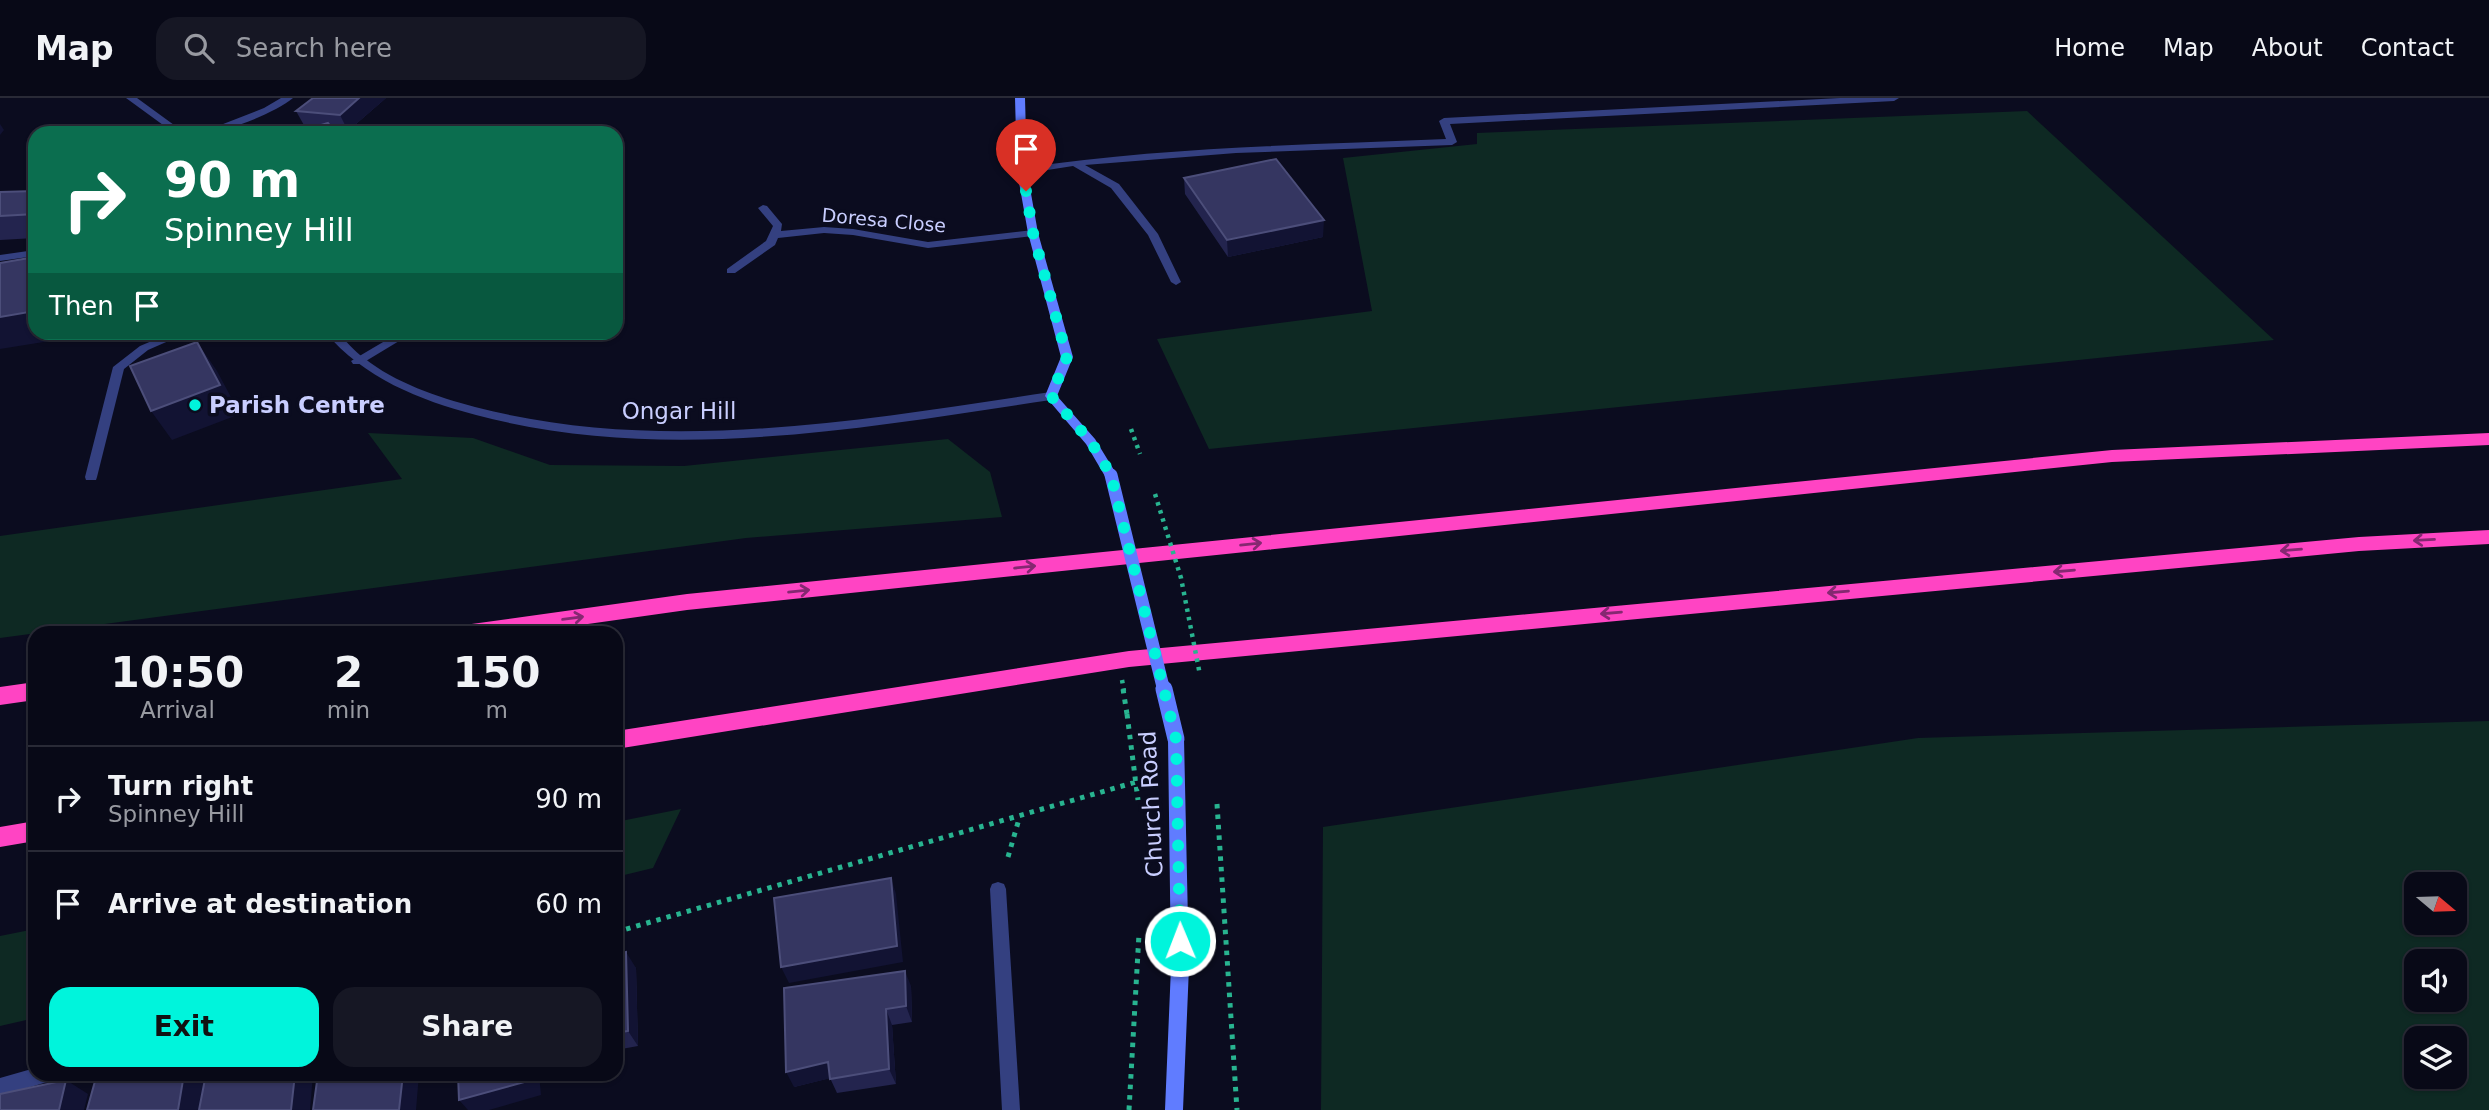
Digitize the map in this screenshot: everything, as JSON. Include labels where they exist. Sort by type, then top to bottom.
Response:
[{"type":"highway","points":[[514,626],[687,602],[2112,456],[2489,439]]},
{"type":"highway","points":[[623,739],[1129,659],[2345,545],[2489,537]]},
{"type":"highway","points":[[0,696],[28,692]]},
{"type":"highway","points":[[0,837],[28,832]]},
{"type":"main road","points":[[1020,98],[1022,171],[1033,233],[1067,357],[1051,396]]},
{"type":"main road","name":"Church Road","points":[[1051,396],[1091,442],[1111,475],[1176,739],[1180,967],[1174,1110]]},
{"type":"street","points":[[131,98],[170,126]]},
{"type":"street","points":[[224,126],[267,110],[288,98]]},
{"type":"street","points":[[1621,98],[1630,112]]},
{"type":"street","points":[[1022,171],[1073,162],[1452,142],[1444,121],[1894,98]]},
{"type":"street","points":[[1073,162],[1115,186],[1153,234],[1176,282]]},
{"type":"street","points":[[731,271],[771,243],[778,226],[763,208]]},
{"type":"street","name":"Doresa Close","points":[[774,235],[834,231],[928,244],[1033,233]]},
{"type":"street","points":[[0,258],[28,255]]},
{"type":"street","points":[[90,477],[119,367],[144,348],[164,340]]},
{"type":"street","name":"Ongar Hill","points":[[337,340],[357,361],[392,383],[473,411],[523,422],[630,433],[696,435],[760,431],[1051,396]]},
{"type":"street","points":[[357,361],[395,340]]},
{"type":"street","points":[[998,889],[1011,1110]]},
{"type":"street","points":[[0,1087],[28,1079]]},
{"type":"path","points":[[1155,494],[1181,578],[1201,681]]},
{"type":"path","points":[[1127,714],[1139,810]]},
{"type":"path","points":[[623,930],[1104,794],[1136,782]]},
{"type":"path","points":[[1217,799],[1237,1110]]},
{"type":"path","points":[[1129,1110],[1139,930]]},
{"type":"green space","points":[[2027,111],[2274,340],[1209,449],[1157,339],[1372,311],[1343,158],[1477,144],[1477,133]]},
{"type":"green space","points":[[368,433],[473,438],[550,465],[684,466],[948,439],[990,472],[1002,517],[746,538],[90,626],[28,626],[28,634],[0,638],[0,536],[402,479]]},
{"type":"green space","points":[[2489,721],[2489,1110],[1321,1110],[1323,827],[1918,738]]},
{"type":"green space","points":[[681,809],[653,868],[623,875],[623,821]]},
{"type":"green space","points":[[28,930],[28,1020],[0,1026],[0,936]]},
{"type":"building","points":[[313,98],[359,98],[340,115],[296,111]]},
{"type":"building","points":[[1276,159],[1324,220],[1227,240],[1184,178]]},
{"type":"building","points":[[28,191],[28,214],[0,216],[0,192]]},
{"type":"building","points":[[28,258],[28,312],[0,317],[0,263]]},
{"type":"building","points":[[197,342],[220,385],[151,411],[130,366]]},
{"type":"building","points":[[891,878],[897,946],[781,967],[774,898]]},
{"type":"building","points":[[626,952],[628,1031],[623,1032],[623,953]]},
{"type":"building","points":[[905,971],[906,1006],[886,1009],[889,1069],[830,1079],[828,1062],[786,1072],[784,988]]},
{"type":"building","points":[[66,1081],[59,1110],[0,1110],[0,1094]]},
{"type":"building","points":[[95,1081],[183,1081],[178,1110],[87,1110]]},
{"type":"building","points":[[205,1081],[294,1081],[291,1110],[199,1110]]},
{"type":"building","points":[[317,1081],[402,1081],[399,1110],[313,1110]]},
{"type":"building","points":[[458,1081],[528,1081],[459,1100]]},
{"type":"place","name":"Parish Centre","points":[[195,405]]},
{"type":"route","points":[[1026,191],[1033,233],[1067,357],[1051,396],[1091,442],[1111,475],[1176,739],[1180,941]]}]
